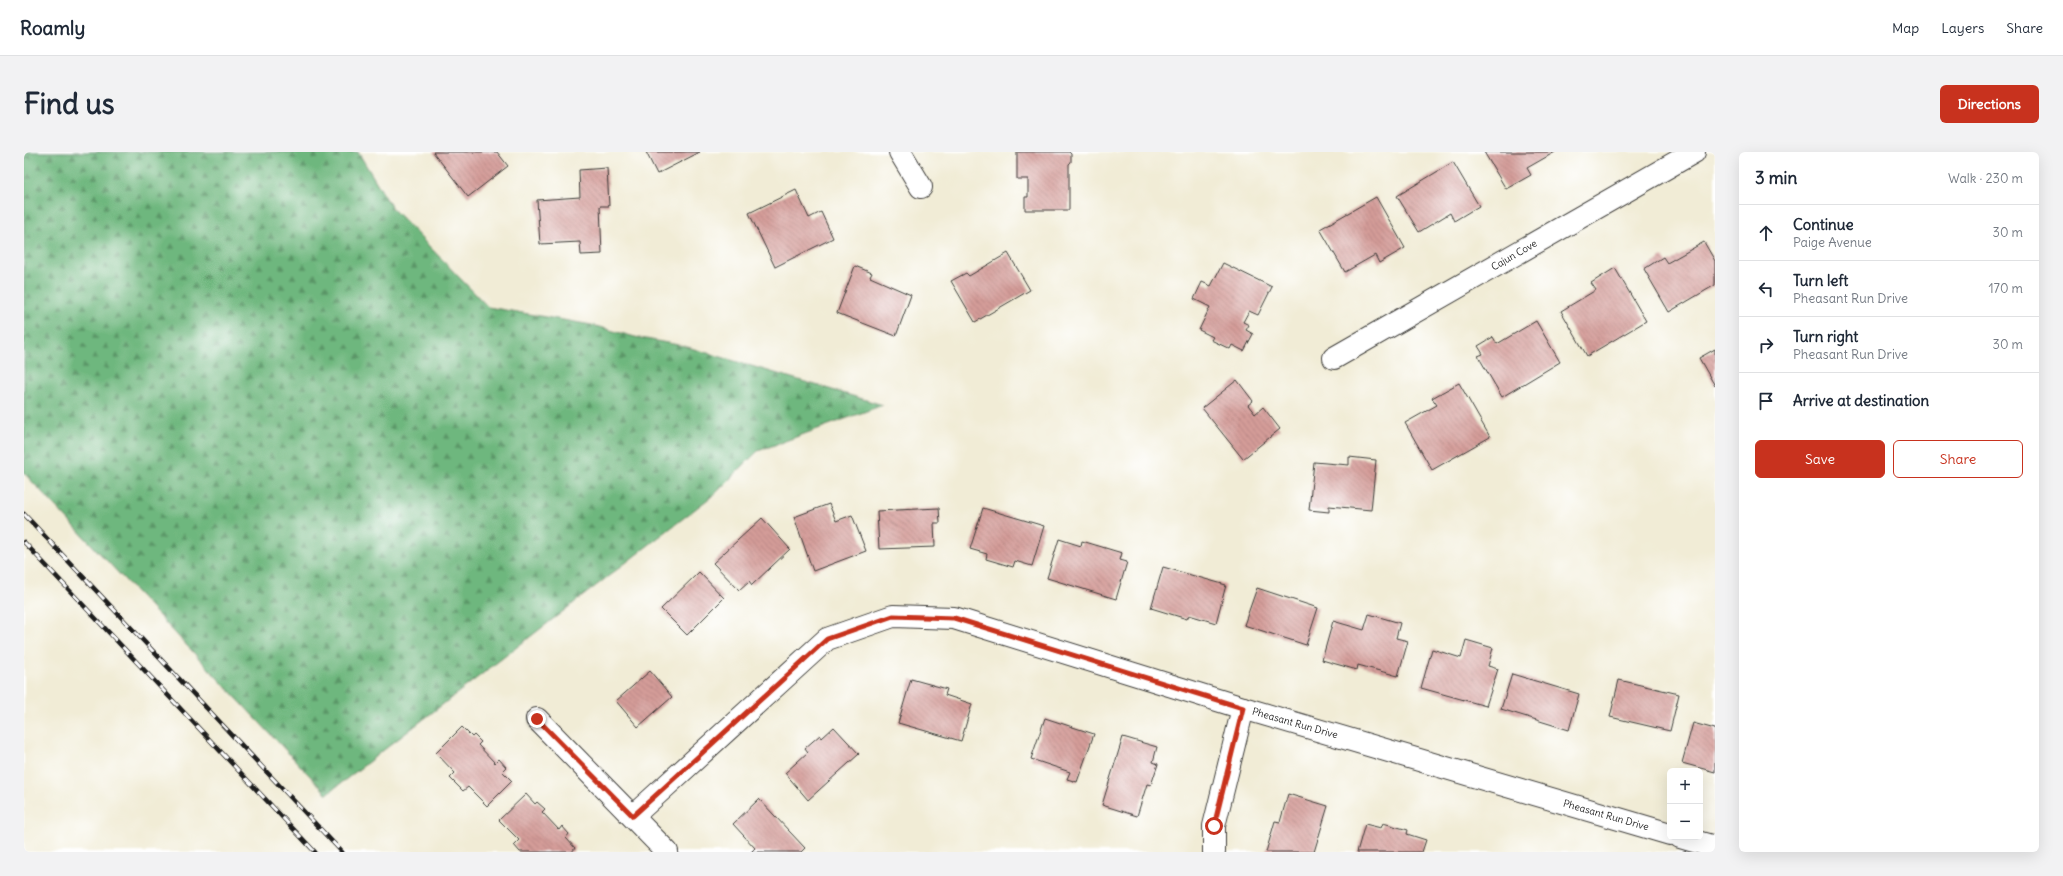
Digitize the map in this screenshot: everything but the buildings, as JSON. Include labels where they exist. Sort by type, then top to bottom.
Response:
[{"type":"street","points":[[900,152],[921,187]]},
{"type":"street","name":"Cajun Cove","points":[[1334,358],[1694,152]]},
{"type":"street","name":"Pheasant Run Drive","points":[[633,816],[827,639],[893,616],[954,618],[1243,708],[1667,833]]},
{"type":"street","points":[[1214,852],[1214,826],[1243,708]]},
{"type":"street","points":[[537,719],[667,852]]},
{"type":"street","points":[[1690,840],[1715,848]]},
{"type":"green space","points":[[24,152],[358,152],[392,208],[488,307],[592,325],[635,337],[684,346],[883,405],[758,451],[716,493],[327,794],[24,473]]},
{"type":"railway","points":[[24,514],[342,852]]},
{"type":"railway","points":[[24,542],[315,852]]},
{"type":"route","points":[[537,719],[633,816],[827,639],[893,616],[954,618],[1243,708],[1214,826]]}]
